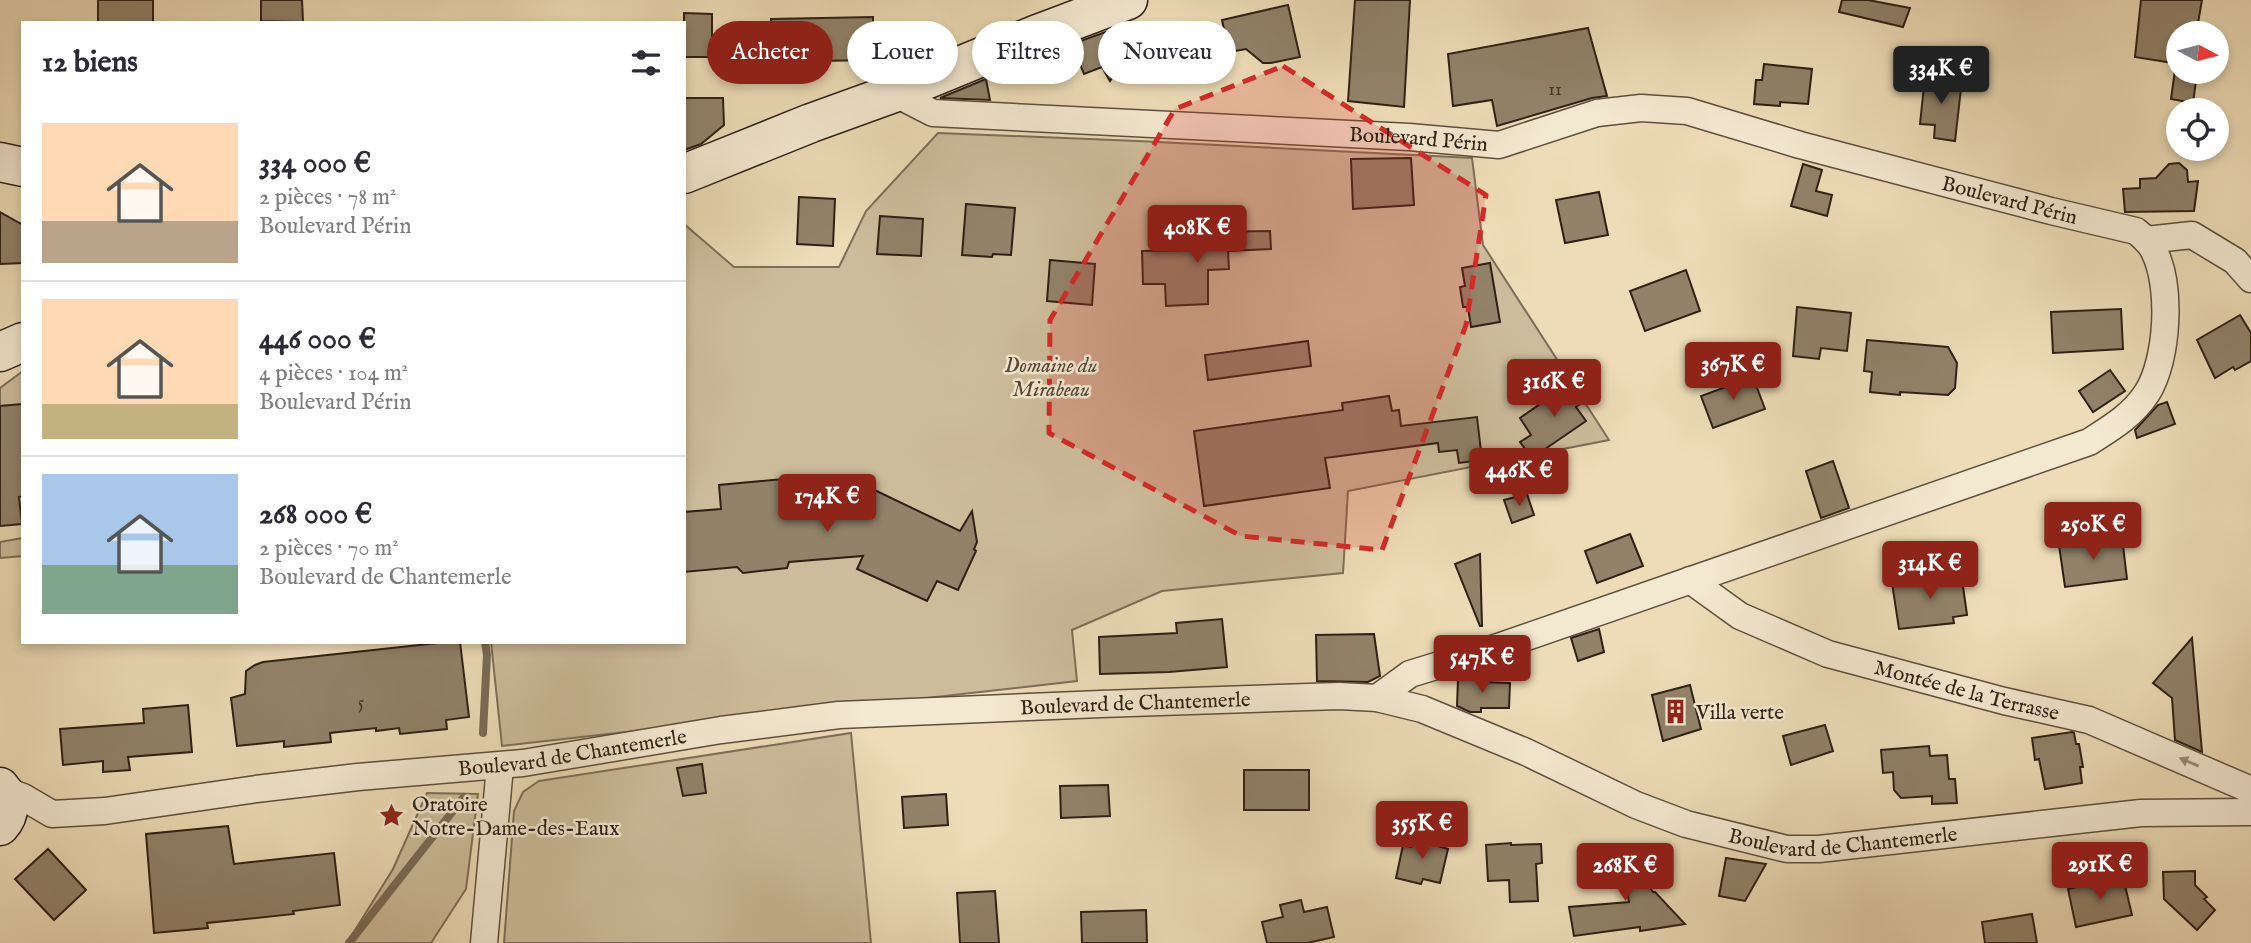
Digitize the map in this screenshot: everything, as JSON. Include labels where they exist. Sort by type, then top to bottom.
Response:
[{"type":"main road","points":[[686,173],[1128,0]]},
{"type":"main road","points":[[0,162],[21,167]]},
{"type":"main road","points":[[0,352],[21,343]]},
{"type":"street","name":"Boulevard Périn","points":[[894,93],[933,113],[1409,136],[1499,145],[1597,113],[1642,108],[1687,111],[1800,145],[2136,231],[2147,240]]},
{"type":"street","points":[[1377,698],[1410,674],[1501,646],[2089,442],[2128,417],[2148,391],[2163,348],[2166,302],[2162,274],[2154,250],[2147,240],[2192,235],[2235,261],[2251,279]]},
{"type":"street","name":"Montée de la Terrasse","points":[[1690,580],[1740,616],[1828,654],[2004,701],[2089,720],[2251,790]]},
{"type":"street","name":"Boulevard de Chantemerle","points":[[1,801],[52,814],[105,811],[358,777],[500,766],[721,730],[839,715],[1339,696],[1377,698],[1422,709],[1526,751],[1636,805],[1686,824],[1787,849],[1819,849],[2141,813],[2251,812]]},
{"type":"street","points":[[484,943],[500,766]]},
{"type":"street","points":[[1,801],[23,797],[52,814]]},
{"type":"highlighted area","points":[[1283,66],[1486,195],[1466,325],[1382,550],[1241,536],[1049,433],[1050,320],[1175,109]]},
{"type":"green space","name":"Domaine du Mirabeau","points":[[938,133],[1472,158],[1483,245],[1609,440],[1348,491],[1343,573],[1162,591],[1072,630],[1077,681],[502,746],[491,644],[686,644],[686,226],[734,267],[839,267],[866,211]]},
{"type":"green space","points":[[21,372],[21,404],[0,406],[0,388]]},
{"type":"green space","points":[[21,538],[21,556],[0,558],[0,542]]},
{"type":"green space","points":[[851,733],[871,943],[504,943],[514,811],[523,792],[539,781]]},
{"type":"green space","points":[[427,793],[478,794],[466,889],[431,943],[347,943],[393,869]]},
{"type":"building","points":[[98,0],[153,0],[153,21],[98,21]]},
{"type":"building","points":[[261,0],[302,0],[303,21],[261,21]]},
{"type":"building","points":[[1355,0],[1410,0],[1404,107],[1348,101]]},
{"type":"building","points":[[1842,0],[1868,0],[1910,8],[1903,27],[1839,12]]},
{"type":"building","points":[[2141,0],[2202,0],[2198,21],[2166,21],[2166,62],[2135,57]]},
{"type":"building","points":[[1288,5],[1300,57],[1263,63],[1246,49],[1236,51],[1236,21],[1222,20]]},
{"type":"building","points":[[684,13],[712,14],[712,21],[707,21],[707,57],[686,57]]},
{"type":"building","points":[[873,17],[873,21],[847,21],[847,60],[833,61],[833,21],[771,19]]},
{"type":"building","points":[[1588,28],[1607,96],[1497,126],[1492,100],[1453,106],[1448,54]]},
{"type":"building","points":[[1098,35],[1098,69],[1084,74],[1084,40]]},
{"type":"building","points":[[1764,64],[1812,69],[1808,104],[1754,104],[1756,80],[1762,80]]},
{"type":"building","points":[[1925,76],[1962,80],[1955,141],[1934,138],[1935,125],[1920,124]]},
{"type":"building","points":[[974,84],[987,84],[990,100],[940,98]]},
{"type":"building","points":[[2173,84],[2196,84],[2194,98],[2171,98]]},
{"type":"building","points":[[686,98],[723,98],[724,125],[701,144],[686,149]]},
{"type":"building","points":[[1411,158],[1414,205],[1353,209],[1351,159]]},
{"type":"building","points":[[2179,163],[2187,170],[2188,182],[2198,181],[2194,211],[2125,212],[2123,189],[2140,188],[2140,179],[2156,178],[2169,164]]},
{"type":"building","points":[[1803,164],[1822,170],[1816,191],[1832,195],[1827,216],[1791,206]]},
{"type":"building","points":[[1599,192],[1608,235],[1565,243],[1556,200]]},
{"type":"building","points":[[799,197],[835,199],[833,246],[797,244]]},
{"type":"building","points":[[966,204],[1015,208],[1011,255],[962,255]]},
{"type":"building","points":[[0,212],[21,224],[21,263],[0,264]]},
{"type":"building","points":[[880,216],[923,219],[921,256],[877,254]]},
{"type":"building","points":[[1270,231],[1271,249],[1228,251],[1229,269],[1208,270],[1208,304],[1166,306],[1165,284],[1143,284],[1142,251],[1196,250],[1196,247],[1206,247],[1207,232]]},
{"type":"building","points":[[1050,260],[1095,264],[1092,305],[1047,301]]},
{"type":"building","points":[[1490,263],[1500,322],[1471,327],[1468,307],[1463,307],[1460,287],[1465,286],[1462,268]]},
{"type":"building","points":[[1686,270],[1700,311],[1645,331],[1630,291]]},
{"type":"building","points":[[1797,307],[1851,313],[1847,351],[1821,348],[1819,359],[1793,356]]},
{"type":"building","points":[[2121,309],[2123,349],[2053,353],[2051,312]]},
{"type":"building","points":[[2240,315],[2251,333],[2251,361],[2235,370],[2233,367],[2215,378],[2197,340]]},
{"type":"building","points":[[1867,340],[1948,347],[1957,363],[1955,388],[1948,395],[1870,392],[1872,372],[1864,371]]},
{"type":"building","points":[[1308,341],[1311,366],[1208,380],[1205,355]]},
{"type":"building","points":[[2110,370],[2125,391],[2093,412],[2079,391]]},
{"type":"building","points":[[1753,377],[1765,409],[1713,428],[1701,396]]},
{"type":"building","points":[[1576,379],[1589,398],[1576,407],[1586,421],[1532,458],[1520,442],[1531,435],[1520,418]]},
{"type":"building","points":[[1389,396],[1392,411],[1399,410],[1401,426],[1477,417],[1482,460],[1459,463],[1457,450],[1439,452],[1438,443],[1325,458],[1330,488],[1204,506],[1194,431],[1343,410],[1342,403]]},
{"type":"building","points":[[2167,402],[2175,424],[2137,438],[2135,430],[2158,405]]},
{"type":"building","points":[[21,404],[21,524],[0,526],[0,406]]},
{"type":"building","points":[[1833,461],[1849,508],[1821,518],[1806,471]]},
{"type":"building","points":[[794,478],[794,484],[842,482],[863,488],[864,485],[960,531],[972,511],[976,551],[958,590],[937,581],[927,601],[857,569],[863,556],[789,562],[787,568],[743,573],[737,567],[686,572],[686,512],[721,509],[719,485]]},
{"type":"building","points":[[1527,494],[1534,515],[1512,523],[1504,500]]},
{"type":"building","points":[[1630,534],[1643,566],[1597,583],[1585,551]]},
{"type":"building","points":[[2122,537],[2127,579],[2065,587],[2059,545]]},
{"type":"building","points":[[1480,554],[1482,626],[1455,564]]},
{"type":"building","points":[[1961,572],[1967,615],[1953,617],[1954,623],[1899,629],[1892,583],[1923,579],[1922,576]]},
{"type":"building","points":[[1222,619],[1227,667],[1100,674],[1099,637],[1177,633],[1176,623]]},
{"type":"building","points":[[1599,629],[1604,652],[1578,661],[1571,638]]},
{"type":"building","points":[[1374,634],[1380,676],[1368,682],[1317,681],[1316,635]]},
{"type":"building","points":[[2192,638],[2202,752],[2175,740],[2172,698],[2153,683]]},
{"type":"building","points":[[429,644],[460,644],[469,717],[446,720],[447,729],[400,734],[399,728],[376,731],[376,728],[330,733],[331,742],[284,747],[284,741],[237,746],[231,698],[245,694],[246,671],[263,662]]},
{"type":"building","points":[[1458,679],[1510,683],[1509,708],[1481,708],[1481,712],[1470,712],[1457,706]]},
{"type":"building","name":"Villa verte","points":[[1690,685],[1701,729],[1663,741],[1652,695]]},
{"type":"building","points":[[188,705],[192,752],[128,757],[130,770],[103,772],[103,761],[63,765],[60,729],[144,723],[143,709]]},
{"type":"building","points":[[1825,725],[1833,751],[1791,765],[1783,736]]},
{"type":"building","points":[[2072,732],[2076,744],[2079,744],[2083,767],[2080,767],[2082,783],[2045,789],[2039,759],[2035,760],[2032,738]]},
{"type":"building","points":[[1929,746],[1930,756],[1947,755],[1949,779],[1955,779],[1957,803],[1932,804],[1932,796],[1901,798],[1894,790],[1893,772],[1883,773],[1881,750]]},
{"type":"building","points":[[702,764],[706,793],[683,796],[677,768]]},
{"type":"building","points":[[1244,770],[1309,770],[1309,810],[1244,810]]},
{"type":"building","points":[[1108,785],[1110,816],[1061,818],[1060,786]]},
{"type":"building","points":[[946,794],[948,825],[904,828],[902,797]]},
{"type":"building","points":[[228,826],[234,864],[334,853],[340,905],[293,911],[294,914],[207,923],[208,928],[154,933],[146,834]]},
{"type":"building","points":[[1414,836],[1439,841],[1438,846],[1448,849],[1440,883],[1423,879],[1421,884],[1396,878],[1403,845],[1411,847]]},
{"type":"building","points":[[1541,844],[1542,863],[1536,864],[1538,901],[1510,902],[1509,880],[1488,881],[1486,845]]},
{"type":"building","points":[[48,849],[86,890],[54,920],[15,879]]},
{"type":"building","points":[[1623,857],[1627,861],[1648,859],[1652,883],[1646,882],[1685,924],[1640,931],[1640,927],[1574,936],[1569,907],[1629,902],[1625,878],[1589,871],[1589,864],[1623,861]]},
{"type":"building","points":[[1726,858],[1766,864],[1745,901],[1719,896]]},
{"type":"building","points":[[2195,871],[2195,885],[2215,910],[2197,930],[2164,899],[2163,872]]},
{"type":"building","points":[[2123,877],[2132,915],[2076,927],[2068,889]]},
{"type":"building","points":[[995,891],[999,943],[960,943],[957,893]]},
{"type":"building","points":[[1301,900],[1304,912],[1327,907],[1334,937],[1307,943],[1267,943],[1262,922],[1283,917],[1280,905]]},
{"type":"building","points":[[1146,910],[1147,943],[1082,943],[1081,912]]},
{"type":"building","points":[[2032,914],[2037,943],[1985,943],[1982,922]]},
{"type":"waterway","points":[[483,733],[485,644]]},
{"type":"waterway","points":[[349,943],[464,797]]},
{"type":"place","name":"Villa verte","points":[[1676,712]]},
{"type":"place","name":"Oratoire Notre-Dame-des-Eaux","points":[[392,816]]}]
